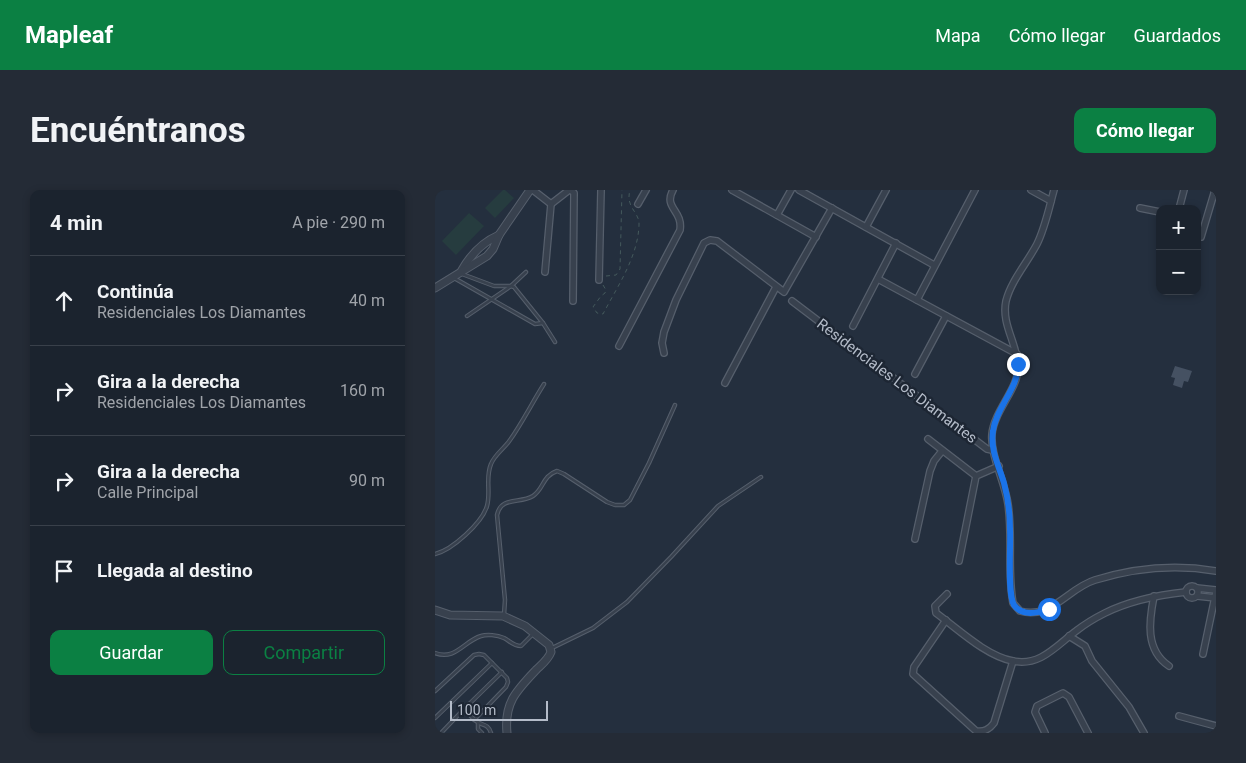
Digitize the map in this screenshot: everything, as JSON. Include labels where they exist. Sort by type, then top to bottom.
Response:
[{"type":"street","points":[[435,288],[487,256],[493,249],[499,235],[531,190],[551,204]]},
{"type":"street","points":[[545,272],[551,204],[570,190],[573,193],[573,301]]},
{"type":"street","points":[[599,280],[601,190]]},
{"type":"street","points":[[638,204],[646,190]]},
{"type":"street","points":[[619,346],[678,234],[679,216],[670,202],[673,190]]},
{"type":"street","points":[[732,190],[816,237]]},
{"type":"street","points":[[777,215],[791,190]]},
{"type":"street","points":[[799,190],[935,265]]},
{"type":"street","points":[[866,227],[886,190]]},
{"type":"street","points":[[917,300],[975,190]]},
{"type":"street","points":[[1031,190],[1051,201]]},
{"type":"street","points":[[993,450],[995,420],[1018,375],[1015,345],[1006,323],[1006,302],[1009,292],[1038,242],[1054,190]]},
{"type":"street","points":[[1180,205],[1184,190]]},
{"type":"street","points":[[1201,237],[1215,190]]},
{"type":"street","points":[[664,353],[662,338],[671,313],[703,244],[710,240],[717,241],[785,292],[832,208]]},
{"type":"street","points":[[1141,208],[1156,211]]},
{"type":"street","points":[[460,272],[481,246],[499,235]]},
{"type":"street","points":[[853,326],[896,244]]},
{"type":"street","points":[[878,278],[1017,354]]},
{"type":"street","points":[[725,383],[776,287]]},
{"type":"street","name":"Residenciales Los Diamantes","points":[[792,301],[987,448],[993,450],[999,466],[1009,513],[1011,592],[1013,603],[1020,611],[1033,613],[1049,609],[1072,591],[1092,580],[1117,574],[1147,569],[1191,567],[1216,571]]},
{"type":"street","points":[[915,374],[946,316]]},
{"type":"street","points":[[928,439],[977,476]]},
{"type":"street","points":[[915,539],[930,471],[934,461],[942,451]]},
{"type":"street","points":[[977,476],[999,466]]},
{"type":"street","points":[[959,561],[977,476]]},
{"type":"street","points":[[1186,592],[1187,588],[1194,586],[1215,594]]},
{"type":"street","points":[[1197,588],[1199,592],[1197,596]]},
{"type":"street","points":[[947,594],[935,606],[936,613],[980,646],[1013,661],[1035,660],[1046,655],[1069,636],[1106,613],[1127,603],[1154,596],[1186,592]]},
{"type":"street","points":[[1186,592],[1187,596],[1191,598],[1215,594]]},
{"type":"street","points":[[1203,654],[1215,594]]},
{"type":"street","points":[[1154,596],[1150,626],[1151,638],[1155,650],[1162,661],[1169,666]]},
{"type":"street","points":[[435,610],[449,615],[503,616],[525,626],[551,648],[547,659],[512,698],[506,721],[507,733]]},
{"type":"street","points":[[946,620],[914,667],[913,674],[976,732],[987,730],[994,723],[1013,661]]},
{"type":"street","points":[[1069,636],[1085,646],[1092,660],[1129,707],[1144,733]]},
{"type":"street","points":[[1045,733],[1035,712],[1037,706],[1063,693],[1069,697],[1088,733]]},
{"type":"street","points":[[1179,716],[1216,726]]},
{"type":"lane","points":[[460,272],[494,286],[511,286],[518,290],[555,342]]},
{"type":"lane","points":[[467,316],[511,286],[526,272]]},
{"type":"lane","points":[[452,277],[535,324],[543,323]]},
{"type":"lane","points":[[435,554],[444,551],[467,534],[482,516],[487,507],[487,474],[490,465],[495,456],[511,439],[544,384]]},
{"type":"lane","points":[[503,616],[505,600],[497,515],[498,508],[508,502],[535,495],[546,478],[557,471],[607,502],[615,505],[624,505],[630,500],[649,463],[675,405]]},
{"type":"lane","points":[[551,648],[556,648],[593,628],[627,602],[718,506],[761,477]]},
{"type":"lane","points":[[435,653],[447,655],[456,653],[479,637],[488,635],[503,638],[516,646],[521,646],[534,633]]},
{"type":"lane","points":[[435,691],[437,687],[474,655],[484,655],[502,672],[508,682],[506,687],[474,720]]},
{"type":"lane","points":[[435,718],[492,663]]},
{"type":"lane","points":[[441,733],[502,672]]},
{"type":"lane","points":[[464,709],[478,723],[485,724],[491,733]]},
{"type":"lane","points":[[478,723],[478,728],[482,733]]},
{"type":"path","points":[[623,190],[620,269],[616,276],[607,275],[602,280],[606,290],[593,308],[597,313],[603,314],[634,252],[639,219],[629,205],[629,190]]},
{"type":"green space","points":[[503,190],[514,198],[495,218],[485,208]]},
{"type":"green space","points":[[469,213],[484,226],[456,255],[442,241]]},
{"type":"building","points":[[1175,366],[1192,371],[1188,382],[1184,381],[1182,388],[1173,385],[1175,378],[1171,377]]},
{"type":"route","points":[[1018,364],[1018,375],[995,420],[992,439],[993,450],[999,466],[1008,505],[1013,603],[1016,608],[1026,613],[1041,612],[1049,609]]}]
